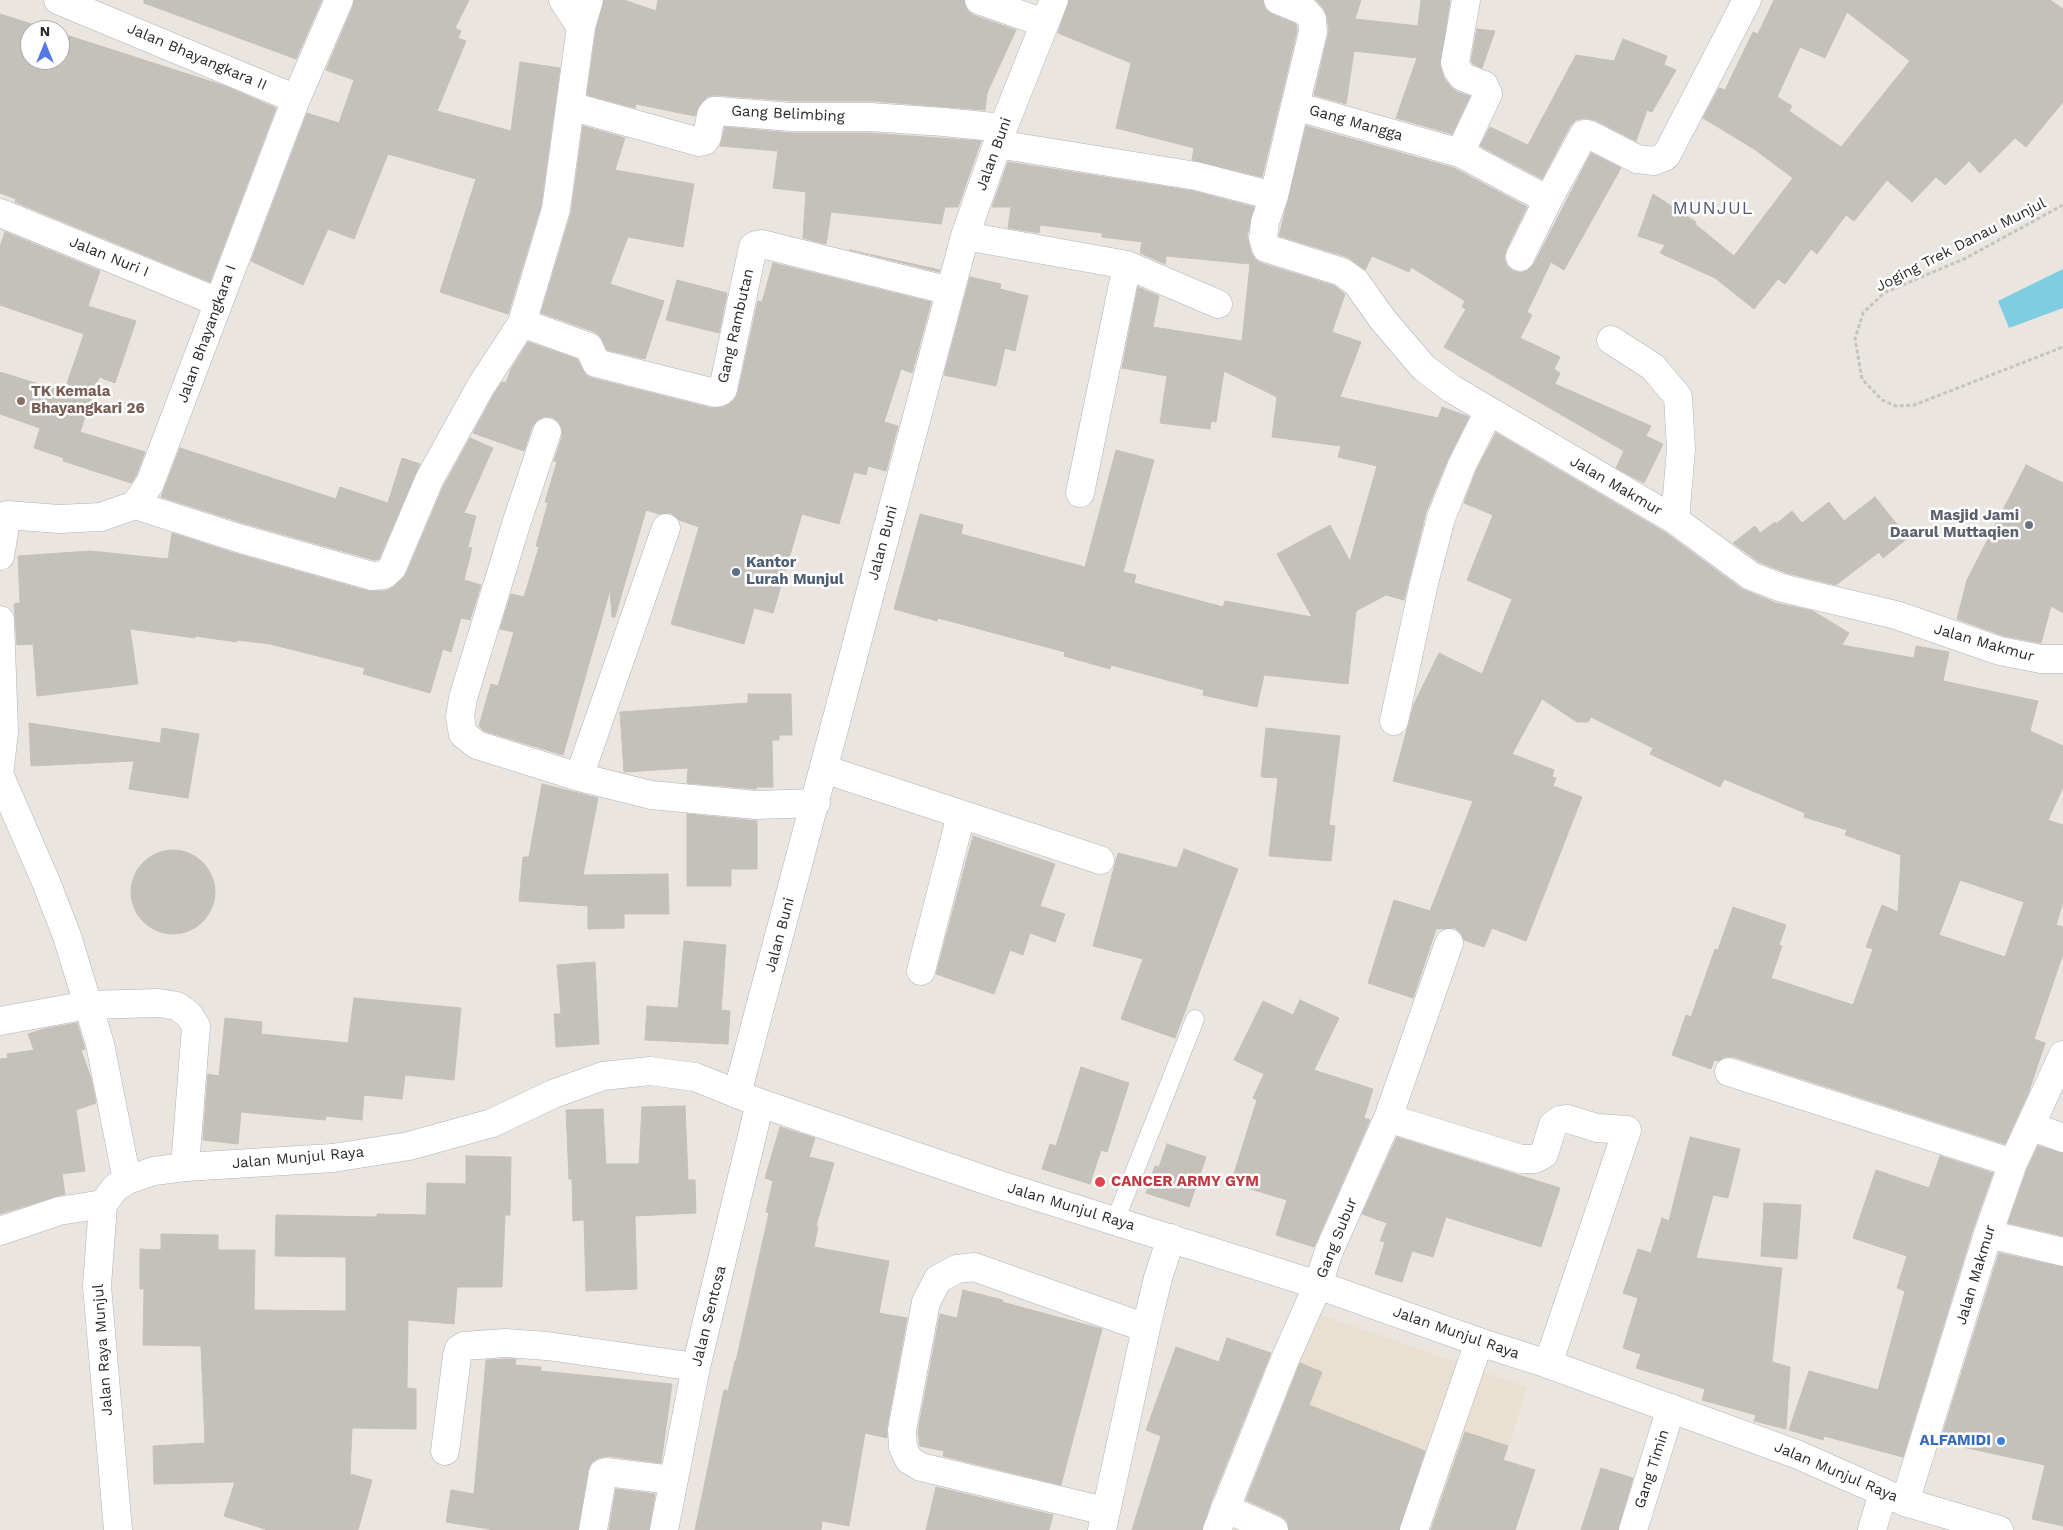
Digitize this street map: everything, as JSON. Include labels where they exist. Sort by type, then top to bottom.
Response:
[{"type":"street","name":"Jalan Bhayangkara II","points":[[58,0],[101,8],[296,100]]},
{"type":"street","name":"Jalan Bhayangkara I","points":[[135,505],[150,483],[296,100],[339,0]]},
{"type":"street","points":[[563,0],[581,27]]},
{"type":"street","points":[[0,556],[3,513],[58,519],[101,517],[135,505],[238,538],[372,576],[384,575],[392,568],[429,480],[482,386],[522,323],[556,209],[581,27],[589,0]]},
{"type":"street","points":[[979,0],[1049,11]]},
{"type":"street","points":[[1278,0],[1305,11],[1312,19],[1313,32],[1295,106]]},
{"type":"street","points":[[1460,154],[1488,94],[1484,85],[1463,77],[1457,69],[1455,62],[1466,0]]},
{"type":"street","points":[[1520,257],[1549,198],[1584,134],[1588,134],[1637,159],[1654,161],[1666,156],[1748,0]]},
{"type":"street","name":"Jalan Buni","points":[[749,1099],[824,769],[950,290],[965,236],[1000,136],[1049,11]]},
{"type":"street","name":"Gang Belimbing","points":[[570,106],[699,142],[704,141],[707,137],[711,115],[714,111],[718,110],[791,118],[870,118],[944,122],[1000,136]]},
{"type":"street","name":"Gang Mangga","points":[[1274,196],[1295,106],[1460,154],[1542,198],[1549,198]]},
{"type":"street","points":[[1000,136],[1196,176],[1274,196]]},
{"type":"street","name":"Jalan Makmur","points":[[1274,196],[1265,222],[1263,238],[1266,248],[1342,272],[1356,282],[1383,320],[1424,368],[1452,389],[1675,520],[1752,576],[1782,588],[1896,615],[2000,650],[2041,659],[2063,659]]},
{"type":"street","name":"Jalan Nuri I","points":[[0,212],[218,302]]},
{"type":"street","points":[[965,236],[1127,265],[1218,304]]},
{"type":"street","name":"Gang Rambutan","points":[[522,323],[589,347],[596,362],[715,393],[723,389],[753,247],[756,245],[762,244],[950,290]]},
{"type":"street","points":[[1080,493],[1127,265]]},
{"type":"street","points":[[1612,340],[1653,367],[1678,397],[1681,449],[1675,520]]},
{"type":"street","points":[[1394,721],[1424,583],[1441,518],[1462,465],[1489,411]]},
{"type":"street","points":[[546,432],[463,698],[460,717],[463,734],[477,745],[578,776],[650,795],[756,805],[816,803]]},
{"type":"street","points":[[578,776],[666,528]]},
{"type":"street","points":[[0,620],[4,731],[0,768]]},
{"type":"street","points":[[824,769],[1100,860]]},
{"type":"street","points":[[0,776],[67,936],[100,1044],[127,1180],[115,1188],[103,1204],[58,1212],[0,1231]]},
{"type":"street","points":[[921,970],[961,815]]},
{"type":"street","name":"Gang Subur","points":[[1221,1519],[1286,1357],[1318,1285],[1329,1251],[1388,1118],[1449,943]]},
{"type":"street","points":[[0,1021],[88,1005],[159,1003],[177,1006],[189,1015],[196,1026],[185,1167]]},
{"type":"street","name":"Jalan Makmur","points":[[1872,1530],[1894,1498],[2013,1163],[2063,1055]]},
{"type":"street","name":"Jalan Munjul Raya","points":[[127,1180],[154,1171],[185,1167],[333,1158],[410,1146],[492,1123],[553,1094],[603,1076],[650,1071],[695,1077],[749,1099],[1000,1185],[1318,1285],[1479,1342],[1548,1364],[1796,1454],[1894,1498],[1999,1530]]},
{"type":"street","points":[[1729,1072],[2013,1163]]},
{"type":"street","name":"Jalan Sentosa","points":[[664,1530],[749,1099]]},
{"type":"street","points":[[1388,1118],[1521,1159],[1535,1159],[1544,1154],[1553,1125],[1560,1120],[1568,1119],[1597,1128],[1627,1130],[1548,1364]]},
{"type":"street","points":[[2030,1126],[2063,1138]]},
{"type":"street","name":"Jalan Raya Munjul","points":[[103,1204],[98,1286],[118,1530]]},
{"type":"street","points":[[1988,1234],[2063,1252]]},
{"type":"street","points":[[1146,1328],[974,1267],[957,1269],[938,1279],[926,1302],[902,1430],[903,1447],[908,1460],[921,1467],[1104,1520],[1146,1328],[1158,1278],[1171,1238]]},
{"type":"street","points":[[1414,1530],[1479,1342]]},
{"type":"street","points":[[445,1451],[456,1356],[459,1349],[464,1346],[505,1343],[546,1346],[696,1366]]},
{"type":"street","name":"Gang Timin","points":[[1633,1530],[1671,1408]]},
{"type":"street","points":[[593,1530],[603,1473],[673,1480]]},
{"type":"street","points":[[1221,1519],[1274,1530]]},
{"type":"lane","points":[[1115,1221],[1195,1019]]},
{"type":"path","name":"Joging Trek Danau Munjul","points":[[2063,205],[1966,258],[1884,293],[1863,313],[1855,339],[1862,379],[1882,400],[1896,406],[1914,405],[2063,347]]},
{"type":"shaded area","points":[[1308,1310],[1527,1387],[1483,1530],[1411,1530],[1415,1516],[1308,1473],[1248,1453]]},
{"type":"water","points":[[2063,269],[2063,308],[2009,328],[1998,301]]},
{"type":"building","points":[[144,0],[322,0],[296,59],[144,3]]},
{"type":"building","points":[[354,0],[469,0],[455,28],[461,31],[458,38],[466,41],[437,111],[511,131],[520,62],[560,68],[541,206],[508,314],[440,292],[476,179],[388,154],[354,239],[328,229],[303,285],[251,261],[307,113],[339,123],[354,80],[326,70]]},
{"type":"building","points":[[604,0],[624,0],[656,11],[658,0],[964,0],[967,10],[973,15],[1016,30],[987,93],[985,110],[871,101],[792,101],[714,95],[707,97],[702,102],[695,116],[636,104],[635,108],[587,95],[596,30]]},
{"type":"building","points":[[1069,0],[1263,0],[1265,9],[1296,24],[1297,31],[1262,177],[1192,160],[1194,148],[1116,128],[1131,63],[1058,33]]},
{"type":"building","points":[[1316,0],[1361,0],[1355,19],[1418,26],[1421,0],[1450,0],[1440,66],[1444,78],[1450,86],[1457,92],[1470,96],[1452,134],[1396,118],[1417,58],[1354,51],[1346,104],[1314,95],[1329,31],[1324,9]]},
{"type":"building","points":[[1774,0],[2050,0],[2063,9],[2063,102],[2026,147],[2015,138],[1980,173],[1969,161],[1945,185],[1936,177],[1912,202],[1887,180],[1854,221],[1846,215],[1817,254],[1811,249],[1785,284],[1778,279],[1754,309],[1715,278],[1660,253],[1665,245],[1638,236],[1653,194],[1696,222],[1695,224],[1734,256],[1793,178],[1754,149],[1703,118],[1719,88],[1725,90],[1753,32],[1758,34]],"holes":[[[1847,12],[1910,61],[1841,147],[1789,111],[1792,106],[1777,97],[1800,47],[1825,58]]]},
{"type":"building","points":[[0,14],[20,20],[20,70],[70,70],[70,36],[225,86],[276,108],[210,282],[15,202],[16,199],[0,193]]},
{"type":"building","points":[[1477,29],[1495,31],[1482,68],[1471,61]]},
{"type":"building","points":[[1623,39],[1667,56],[1664,65],[1676,70],[1652,112],[1647,110],[1636,141],[1595,120],[1584,118],[1576,120],[1570,126],[1542,179],[1480,146],[1490,127],[1528,145],[1576,55],[1614,61]]},
{"type":"building","points":[[583,126],[625,138],[615,170],[694,184],[683,247],[628,237],[610,284],[664,301],[645,359],[607,350],[600,336],[595,332],[541,313],[571,213]]},
{"type":"building","points":[[1306,126],[1454,168],[1527,207],[1504,258],[1507,266],[1513,271],[1521,273],[1528,270],[1534,264],[1591,153],[1621,168],[1564,270],[1551,262],[1527,312],[1532,315],[1520,338],[1560,357],[1554,369],[1560,373],[1555,384],[1651,426],[1646,436],[1663,444],[1644,483],[1616,468],[1624,451],[1444,347],[1466,309],[1462,307],[1465,301],[1411,267],[1409,272],[1372,256],[1365,270],[1347,257],[1279,236]]},
{"type":"building","points":[[725,127],[791,133],[869,133],[981,141],[958,207],[945,207],[941,224],[831,212],[826,244],[803,238],[806,192],[773,188],[778,151],[720,146]]},
{"type":"building","points":[[1008,162],[1193,191],[1254,207],[1247,236],[1255,259],[1261,263],[1335,286],[1345,294],[1332,332],[1361,342],[1340,397],[1438,418],[1442,407],[1469,417],[1448,459],[1426,512],[1404,600],[1386,595],[1356,611],[1348,684],[1264,675],[1257,707],[1203,695],[1204,690],[1111,665],[1110,669],[1064,656],[1065,652],[938,618],[937,621],[894,609],[920,514],[963,525],[961,534],[1085,567],[1116,450],[1154,460],[1123,572],[1136,575],[1134,583],[1223,607],[1225,601],[1312,617],[1277,554],[1330,525],[1350,561],[1377,466],[1338,457],[1341,446],[1272,437],[1277,397],[1224,371],[1216,422],[1211,421],[1210,429],[1160,423],[1167,376],[1122,368],[1138,287],[1159,296],[1153,327],[1242,341],[1250,264],[1166,256],[1165,264],[1140,253],[1142,242],[1102,237],[1102,233],[1040,225],[1039,233],[1008,228],[1011,207],[992,207]]},
{"type":"building","points":[[5,232],[100,271],[88,306],[136,321],[115,383],[99,377],[80,432],[145,452],[136,476],[131,483],[63,461],[64,458],[34,448],[40,428],[0,414],[0,372],[64,392],[84,334],[0,305],[0,247]]},
{"type":"building","points":[[850,250],[940,270],[939,272]]},
{"type":"building","points":[[773,263],[931,302],[912,373],[901,369],[884,422],[898,426],[886,471],[868,466],[866,475],[854,472],[839,524],[802,514],[773,613],[754,608],[744,644],[671,624],[699,527],[679,520],[671,513],[659,514],[646,510],[615,617],[612,617],[610,590],[563,755],[484,731],[479,726],[491,684],[498,686],[514,632],[500,629],[511,594],[524,597],[539,547],[536,546],[548,503],[545,502],[557,462],[554,461],[562,437],[562,429],[559,422],[552,417],[544,417],[537,420],[532,427],[524,451],[473,433],[494,394],[502,382],[506,383],[511,369],[528,342],[577,359],[586,375],[592,378],[711,408],[724,407],[734,400],[738,392],[758,301],[762,302]]},
{"type":"building","points":[[970,277],[1001,284],[1000,289],[1028,296],[1015,351],[1005,348],[996,386],[944,375]]},
{"type":"building","points":[[677,280],[727,293],[719,333],[666,320]]},
{"type":"building","points":[[1496,433],[1666,533],[1742,589],[1776,603],[1813,611],[1849,633],[1842,645],[1914,658],[1916,646],[1949,652],[1943,681],[2038,701],[2030,731],[2063,746],[2063,787],[2048,820],[2063,825],[2063,902],[2056,925],[2063,927],[2063,954],[2034,1039],[2045,1043],[2028,1094],[2005,1144],[1734,1057],[1725,1057],[1718,1061],[1714,1060],[1711,1069],[1672,1055],[1686,1015],[1691,1017],[1715,949],[1718,950],[1733,907],[1786,925],[1779,945],[1782,946],[1771,978],[1853,1005],[1873,949],[1866,947],[1882,905],[1898,912],[1901,855],[1845,835],[1847,830],[1804,817],[1805,813],[1724,779],[1720,787],[1650,754],[1653,748],[1591,717],[1588,722],[1577,722],[1542,699],[1512,754],[1554,770],[1552,777],[1556,778],[1553,786],[1582,797],[1526,941],[1492,928],[1484,947],[1464,940],[1461,933],[1455,928],[1436,929],[1413,998],[1368,983],[1394,900],[1430,911],[1473,801],[1393,781],[1414,704],[1439,653],[1482,674],[1512,599],[1467,580],[1493,515],[1464,503],[1476,471]],"holes":[[[1960,880],[2024,902],[2005,957],[1939,935]]]},
{"type":"building","points":[[470,438],[493,448],[464,513],[476,516],[468,547],[472,548],[464,580],[481,585],[470,620],[461,618],[451,652],[443,649],[430,693],[363,674],[365,668],[270,644],[237,640],[237,642],[195,636],[195,638],[130,629],[138,684],[37,696],[33,644],[17,645],[14,604],[20,603],[18,556],[90,551],[168,559],[172,533],[234,553],[368,591],[385,591],[394,587],[406,574],[443,487]]},
{"type":"building","points":[[180,448],[336,499],[340,487],[388,503],[402,458],[420,464],[379,559],[374,560],[243,523],[161,497]]},
{"type":"building","name":"Masjid Jami Daarul Muttaqien","points":[[2026,465],[2063,483],[2063,613],[2051,606],[2041,643],[2004,636],[1957,619],[1967,580]]},
{"type":"building","points":[[1875,497],[1908,538],[1883,558],[1879,552],[1836,585],[1787,573],[1759,562],[1733,543],[1755,526],[1760,533],[1775,522],[1776,524],[1792,511],[1802,523],[1829,502],[1844,521]]},
{"type":"building","points":[[748,694],[791,694],[792,735],[779,735],[779,740],[772,740],[773,787],[757,787],[756,789],[687,783],[688,768],[624,772],[620,712],[748,703]]},
{"type":"building","points":[[29,723],[160,743],[162,728],[199,734],[188,798],[129,789],[134,761],[31,766]]},
{"type":"building","points":[[1266,728],[1340,736],[1329,825],[1335,826],[1331,861],[1269,856],[1278,778],[1261,777]]},
{"type":"building","points":[[542,784],[598,798],[583,875],[668,874],[669,914],[624,914],[624,928],[588,929],[588,906],[519,901],[523,857],[529,857]]},
{"type":"building","points":[[687,814],[757,821],[757,869],[731,869],[731,886],[687,886]]},
{"type":"building","points":[[973,836],[1055,864],[1040,906],[1065,914],[1055,942],[1030,933],[1023,955],[1010,950],[994,994],[936,974]]},
{"type":"building","points":[[1184,849],[1238,869],[1175,1038],[1121,1019],[1143,959],[1093,946],[1118,853],[1177,868]]},
{"type":"building","points":[[165,850],[181,850],[197,857],[208,868],[215,884],[212,908],[203,922],[197,927],[181,934],[165,934],[149,927],[138,916],[131,900],[131,884],[138,868],[149,857]]},
{"type":"building","points":[[684,941],[726,945],[721,1010],[730,1011],[728,1044],[645,1040],[647,1006],[678,1008]]},
{"type":"building","points":[[595,962],[599,1044],[556,1047],[554,1014],[561,1014],[557,965]]},
{"type":"building","points":[[354,998],[461,1008],[454,1080],[405,1075],[402,1099],[364,1095],[362,1120],[326,1116],[325,1120],[241,1112],[238,1144],[203,1140],[208,1074],[219,1076],[225,1018],[262,1022],[261,1034],[348,1043]]},
{"type":"building","points":[[1300,1000],[1339,1018],[1314,1070],[1373,1089],[1364,1118],[1370,1120],[1314,1247],[1276,1235],[1287,1200],[1231,1183],[1257,1100],[1253,1098],[1264,1074],[1234,1060],[1263,1001],[1293,1015]]},
{"type":"building","points":[[77,1023],[85,1049],[81,1050],[91,1078],[96,1103],[76,1110],[85,1171],[62,1174],[65,1194],[0,1214],[0,1059],[8,1058],[7,1054],[34,1050],[28,1034]]},
{"type":"building","points":[[1081,1067],[1129,1083],[1107,1152],[1101,1150],[1090,1184],[1042,1169],[1050,1144],[1056,1146]]},
{"type":"building","points":[[685,1106],[688,1180],[695,1180],[696,1213],[635,1216],[637,1289],[586,1291],[584,1220],[573,1221],[572,1179],[569,1179],[566,1110],[603,1109],[606,1164],[639,1164],[642,1107]]},
{"type":"building","points":[[780,1127],[815,1138],[809,1157],[834,1163],[816,1226],[818,1227],[814,1247],[889,1261],[879,1313],[907,1318],[887,1427],[887,1438],[865,1433],[849,1526],[822,1521],[821,1530],[695,1530],[724,1390],[728,1391],[736,1361],[769,1213],[766,1212],[773,1181],[765,1178]]},
{"type":"building","points":[[1397,1137],[1560,1188],[1541,1247],[1446,1217],[1433,1257],[1412,1251],[1402,1282],[1375,1274],[1385,1242],[1380,1241],[1387,1223],[1362,1214]]},
{"type":"building","points":[[1690,1137],[1740,1149],[1728,1198],[1713,1195],[1696,1258],[1782,1268],[1772,1362],[1790,1367],[1786,1429],[1754,1421],[1756,1415],[1702,1400],[1705,1389],[1636,1368],[1641,1354],[1623,1348],[1638,1298],[1623,1293],[1638,1249],[1651,1253],[1662,1218],[1669,1221]]},
{"type":"building","points":[[1167,1144],[1206,1157],[1189,1207],[1146,1193],[1155,1166],[1159,1167]]},
{"type":"building","points":[[2038,1146],[2063,1153],[2063,1236],[2008,1223],[2027,1169]]},
{"type":"building","points":[[466,1156],[511,1157],[510,1215],[505,1215],[502,1287],[457,1287],[454,1324],[408,1320],[407,1388],[416,1389],[416,1429],[352,1428],[350,1474],[372,1480],[358,1530],[268,1530],[224,1516],[235,1482],[154,1484],[153,1446],[205,1443],[201,1346],[143,1345],[144,1289],[140,1289],[140,1249],[161,1250],[161,1234],[218,1235],[218,1250],[255,1250],[254,1310],[346,1311],[346,1257],[275,1256],[276,1215],[377,1217],[377,1214],[426,1215],[427,1183],[466,1184]]},
{"type":"building","points":[[1940,1156],[1993,1173],[1973,1229],[1903,1457],[1824,1436],[1823,1440],[1789,1430],[1809,1371],[1878,1390],[1905,1291],[1897,1288],[1907,1256],[1853,1238],[1876,1170],[1929,1188]]},
{"type":"building","points":[[1764,1203],[1801,1205],[1797,1259],[1761,1256]]},
{"type":"building","points":[[1999,1253],[2063,1267],[2063,1526],[2032,1519],[2045,1465],[1940,1442]]},
{"type":"building","points":[[963,1290],[1102,1329],[1061,1485],[943,1456],[944,1451],[920,1446],[918,1431],[940,1314],[957,1318]]},
{"type":"building","points":[[1227,1338],[1271,1353],[1211,1502],[1202,1530],[1132,1530],[1161,1436],[1146,1430],[1176,1347],[1219,1362]]},
{"type":"building","points":[[516,1359],[515,1365],[541,1367],[540,1371],[672,1384],[661,1463],[608,1456],[598,1458],[592,1462],[588,1470],[578,1530],[495,1530],[446,1522],[451,1490],[474,1494],[486,1360]]},
{"type":"building","points":[[1300,1363],[1322,1372],[1309,1405],[1425,1451],[1399,1530],[1289,1530],[1287,1521],[1281,1516],[1246,1500]]},
{"type":"building","points":[[1465,1432],[1508,1446],[1503,1460],[1535,1470],[1515,1530],[1431,1530]]},
{"type":"building","points":[[1601,1468],[1633,1478],[1618,1530],[1581,1530]]},
{"type":"building","points":[[936,1487],[1053,1515],[1049,1530],[926,1530]]},
{"type":"building","points":[[616,1489],[655,1494],[649,1530],[609,1530]]},
{"type":"place","name":"TK Kemala Bhayangkari 26","points":[[21,401]]},
{"type":"place","name":"Masjid Jami Daarul Muttaqien","points":[[2029,525]]},
{"type":"place","name":"Kantor Lurah Munjul","points":[[736,572]]},
{"type":"place","name":"CANCER ARMY GYM","points":[[1100,1182]]},
{"type":"place","name":"ALFAMIDI","points":[[2001,1441]]},
{"type":"district","name":"MUNJUL","points":[[1713,209]]}]
